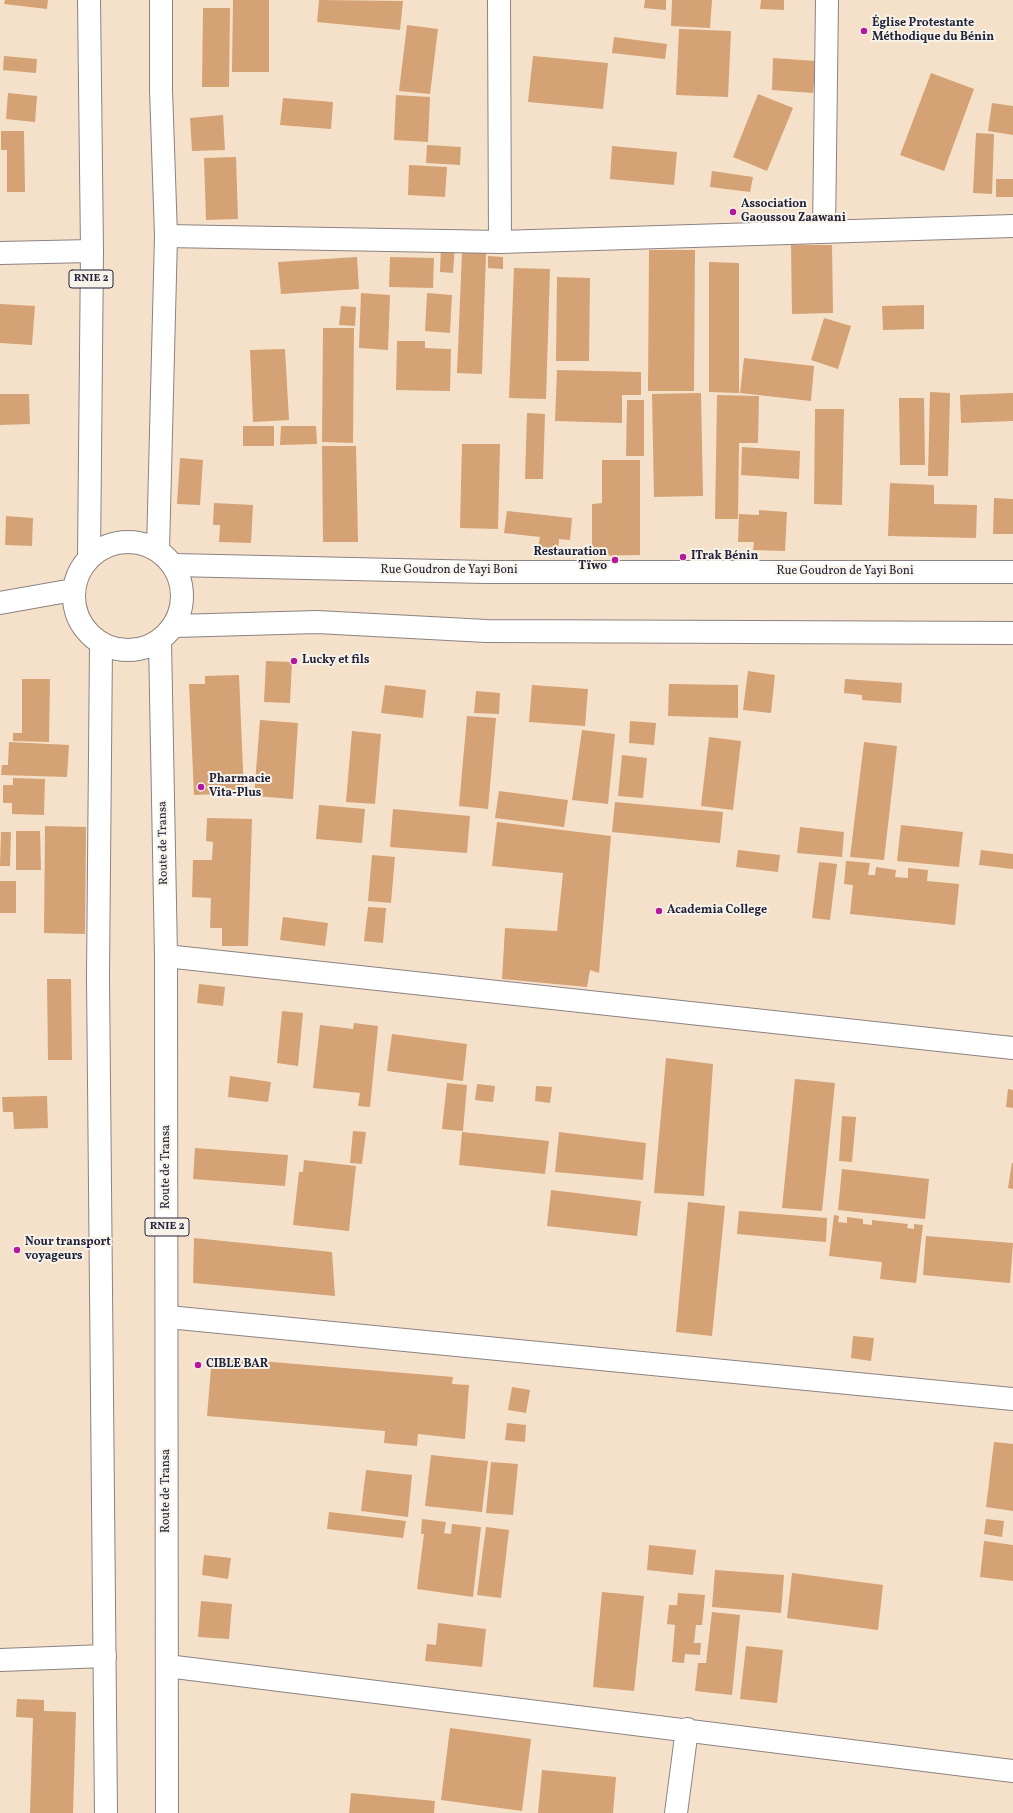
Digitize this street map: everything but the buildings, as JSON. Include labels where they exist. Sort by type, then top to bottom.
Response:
[{"type":"street","name":"RNIE 2","points":[[89,0],[92,251],[89,558]]},
{"type":"street","points":[[158,550],[166,236],[161,89],[161,0]]},
{"type":"street","points":[[499,0],[500,242]]},
{"type":"street","points":[[824,232],[827,0]]},
{"type":"street","points":[[166,236],[500,242],[1013,226]]},
{"type":"street","points":[[0,253],[92,251]]},
{"type":"street","name":"RNIE 2","points":[[134,542],[158,550],[174,565],[182,585],[182,606],[168,633],[142,650],[121,651],[101,644],[85,630],[75,611],[73,590],[78,573],[89,558],[110,544],[134,542]]},
{"type":"street","name":"Rue Goudron de Yayi Boni","points":[[174,565],[485,572],[1013,572]]},
{"type":"street","points":[[0,603],[73,590]]},
{"type":"street","points":[[168,633],[317,622],[486,631],[1013,633]]},
{"type":"street","name":"Route de Transa","points":[[168,633],[166,956],[168,1813]]},
{"type":"street","points":[[101,644],[98,985],[106,1813]]},
{"type":"street","points":[[166,956],[1013,1048]]},
{"type":"street","points":[[168,1317],[1013,1398]]},
{"type":"street","points":[[0,1660],[105,1656]]},
{"type":"street","points":[[167,1666],[1013,1770]]},
{"type":"street","points":[[676,1813],[688,1729]]},
{"type":"place","name":"Église Protestante Méthodique du Bénin","points":[[864,31]]},
{"type":"place","name":"Association Gaoussou Zaawani","points":[[733,212]]},
{"type":"place","name":"ITrak Bénin","points":[[683,557]]},
{"type":"place","name":"Restauration Tïwo","points":[[615,560]]},
{"type":"place","name":"Lucky et fils","points":[[294,661]]},
{"type":"place","name":"Pharmacie Vita-Plus","points":[[201,787]]},
{"type":"place","name":"Academia College","points":[[659,911]]},
{"type":"place","name":"Nour transport voyageurs","points":[[17,1250]]},
{"type":"place","name":"CIBLE BAR","points":[[198,1365]]}]
